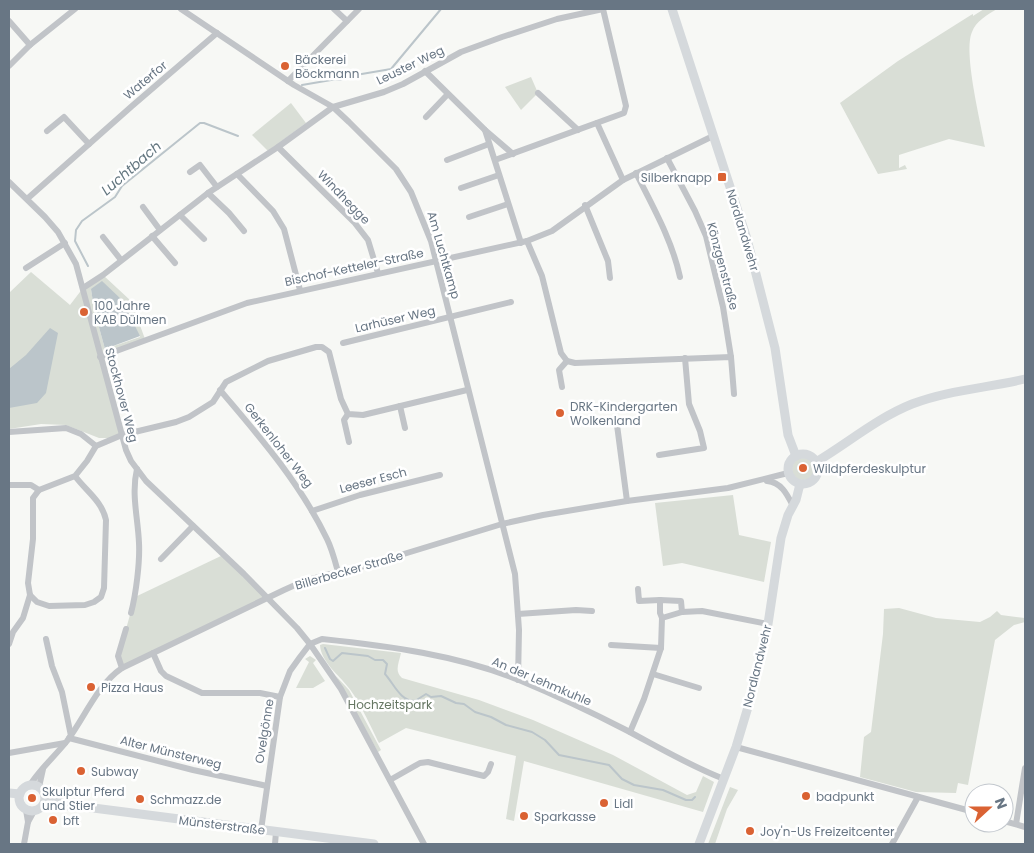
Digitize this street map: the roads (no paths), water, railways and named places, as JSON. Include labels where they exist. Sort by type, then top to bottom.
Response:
[{"type":"main road","name":"Nordlandwehr","points":[[672,9],[747,239],[775,348],[788,434],[796,456]]},
{"type":"main road","points":[[816,462],[893,413],[913,404],[935,397],[1025,379]]},
{"type":"main road","points":[[800,454],[809,455],[816,462],[818,466],[817,476],[810,483],[800,484],[793,480],[788,473],[789,463],[800,454]]},
{"type":"main road","name":"Nordlandwehr","points":[[699,844],[736,747],[748,707],[768,624],[781,538],[785,523],[796,500],[800,484]]},
{"type":"main road","points":[[9,793],[20,798],[34,809],[45,797],[35,786],[22,790],[20,798]]},
{"type":"main road","name":"Münsterstraße","points":[[45,797],[70,805],[374,844]]},
{"type":"main road","points":[[9,801],[20,798]]},
{"type":"main road","name":"Münsterstraße","points":[[34,809],[63,808],[70,805]]},
{"type":"street","points":[[9,66],[30,45],[76,9]]},
{"type":"street","name":"Am Luchtkamp","points":[[181,9],[288,81],[333,107],[396,170],[410,192],[419,210],[436,261],[467,390],[515,574],[519,630],[518,680]]},
{"type":"street","points":[[334,9],[347,21]]},
{"type":"street","points":[[288,81],[359,9]]},
{"type":"street","points":[[495,160],[624,113],[626,106],[603,9]]},
{"type":"street","name":"Leuster Weg","points":[[83,288],[208,193],[278,147],[333,107],[384,92],[403,84],[461,52],[514,32],[562,18],[603,9]]},
{"type":"street","points":[[9,20],[30,45]]},
{"type":"street","name":"Waterfor","points":[[27,199],[217,33]]},
{"type":"street","points":[[424,71],[447,95],[512,154]]},
{"type":"street","points":[[538,93],[578,130]]},
{"type":"street","points":[[426,117],[447,95]]},
{"type":"street","points":[[47,131],[64,116],[89,144]]},
{"type":"street","points":[[597,123],[623,180]]},
{"type":"street","points":[[485,130],[508,204],[524,242],[542,276],[562,353],[567,361],[575,363],[731,357]]},
{"type":"street","name":"Bischof-Ketteler-Straße","points":[[100,356],[247,303],[524,242],[552,231],[585,205],[623,180],[713,136]]},
{"type":"street","points":[[448,160],[489,144]]},
{"type":"street","name":"Windhegge","points":[[278,147],[354,222],[368,240],[378,273]]},
{"type":"street","name":"Könzgenstraße","points":[[667,158],[706,236],[723,307],[731,357],[734,394]]},
{"type":"street","points":[[190,172],[200,165],[217,187]]},
{"type":"street","points":[[636,173],[662,224],[676,258],[680,277]]},
{"type":"street","points":[[237,174],[273,211],[284,229],[300,290]]},
{"type":"street","points":[[461,188],[499,176]]},
{"type":"street","name":"Stockhover Weg","points":[[9,182],[45,217],[65,243],[76,264],[122,435],[128,455],[137,470],[146,481],[244,574],[310,644],[340,689],[424,844]]},
{"type":"street","points":[[208,193],[244,231]]},
{"type":"street","points":[[469,217],[508,204]]},
{"type":"street","points":[[585,205],[608,261],[610,278]]},
{"type":"street","points":[[143,207],[160,230]]},
{"type":"street","points":[[180,214],[204,239]]},
{"type":"street","points":[[152,236],[175,263]]},
{"type":"street","points":[[103,237],[121,260]]},
{"type":"street","points":[[26,268],[65,243]]},
{"type":"street","name":"Larhüser Weg","points":[[343,343],[511,302]]},
{"type":"street","points":[[9,644],[13,632],[23,618],[30,595],[28,583],[33,539],[33,498],[39,490],[75,476],[96,446],[122,435],[189,417],[213,402],[226,382],[246,371],[287,355],[322,347],[329,352],[341,399],[348,414]]},
{"type":"street","points":[[659,455],[704,448],[700,431],[689,404],[685,358]]},
{"type":"street","points":[[562,387],[559,370],[567,361]]},
{"type":"street","name":"Gerkenloher Weg","points":[[220,390],[299,488],[328,540],[338,572]]},
{"type":"street","points":[[348,414],[363,415],[467,390]]},
{"type":"street","points":[[400,406],[405,428]]},
{"type":"street","points":[[348,414],[344,420],[349,442]]},
{"type":"street","points":[[617,425],[627,501]]},
{"type":"street","points":[[9,432],[66,428],[75,431],[96,446]]},
{"type":"street","points":[[130,613],[135,597],[140,544],[134,483],[137,470]]},
{"type":"street","name":"Billerbecker Straße","points":[[35,786],[36,775],[68,739],[104,683],[113,674],[304,581],[348,571],[502,524],[627,501],[712,491],[761,481],[788,473]]},
{"type":"street","name":"Leeser Esch","points":[[312,511],[353,497],[440,475]]},
{"type":"street","points":[[30,595],[37,602],[49,606],[85,605],[101,597],[104,588],[106,520],[104,510],[75,476]]},
{"type":"street","points":[[761,481],[774,482],[782,488],[793,506]]},
{"type":"street","points":[[9,485],[31,485],[39,490]]},
{"type":"street","points":[[161,559],[193,526]]},
{"type":"street","points":[[638,589],[638,601],[681,601],[682,612]]},
{"type":"street","points":[[630,732],[661,648],[662,618],[660,600]]},
{"type":"street","points":[[518,614],[592,610]]},
{"type":"street","points":[[662,618],[682,612],[702,612],[768,624]]},
{"type":"street","points":[[122,668],[118,656],[126,629]]},
{"type":"street","points":[[46,639],[52,666],[62,692],[68,739]]},
{"type":"street","name":"An der Lehmkuhle","points":[[310,644],[322,639],[410,650],[488,669],[518,680],[630,732],[682,761],[724,779]]},
{"type":"street","name":"Ovelgönne","points":[[261,830],[280,697],[290,671],[310,644]]},
{"type":"street","points":[[611,644],[661,648]]},
{"type":"street","points":[[153,653],[161,671],[166,676],[202,693],[260,693],[280,697]]},
{"type":"street","points":[[653,674],[699,688]]},
{"type":"street","name":"Alter Münsterweg","points":[[9,753],[68,739],[267,786]]},
{"type":"street","points":[[736,747],[964,809]]},
{"type":"street","points":[[390,780],[420,763],[428,762],[484,776],[491,764]]},
{"type":"street","points":[[1025,768],[1016,824],[1025,827]]},
{"type":"street","points":[[892,844],[918,796]]},
{"type":"street","points":[[24,844],[28,822],[34,809]]},
{"type":"street","points":[[275,844],[276,832]]},
{"type":"waterway","name":"Luchtbach","points":[[302,85],[340,80],[350,76],[391,69],[441,9]]},
{"type":"waterway","name":"Luchtbach","points":[[88,266],[75,241],[76,230],[82,221],[115,197],[122,186],[200,123],[238,136]]},
{"type":"waterway","points":[[325,648],[330,659],[333,661],[342,653],[383,660],[387,664],[385,674],[405,698],[415,701],[426,694],[431,697],[441,696],[456,703],[464,704],[475,712],[491,717],[506,725],[532,732],[545,740],[559,755],[609,765],[622,779],[634,785],[663,790],[686,800],[692,800],[695,797]]},
{"type":"place","name":"Bäckerei Böckmann","points":[[285,66]]},
{"type":"place","name":"Silberknapp","points":[[722,177]]},
{"type":"place","name":"100 Jahre KAB Dülmen","points":[[84,312]]},
{"type":"place","name":"DRK-Kindergarten Wolkenland","points":[[560,413]]},
{"type":"place","name":"Wildpferdeskulptur","points":[[803,468]]},
{"type":"place","name":"Pizza Haus","points":[[91,687]]},
{"type":"place","name":"Subway","points":[[81,771]]},
{"type":"place","name":"badpunkt","points":[[806,796]]},
{"type":"place","name":"Skulptur Pferd und Stier","points":[[32,798]]},
{"type":"place","name":"Schmazz.de","points":[[140,799]]},
{"type":"place","name":"Lidl","points":[[604,803]]},
{"type":"place","name":"Sparkasse","points":[[524,816]]},
{"type":"place","name":"bft","points":[[53,820]]},
{"type":"place","name":"Joy'n-Us Freizeitcenter","points":[[750,831]]},
{"type":"park label","name":"Hochzeitspark","points":[[390,704]]}]
